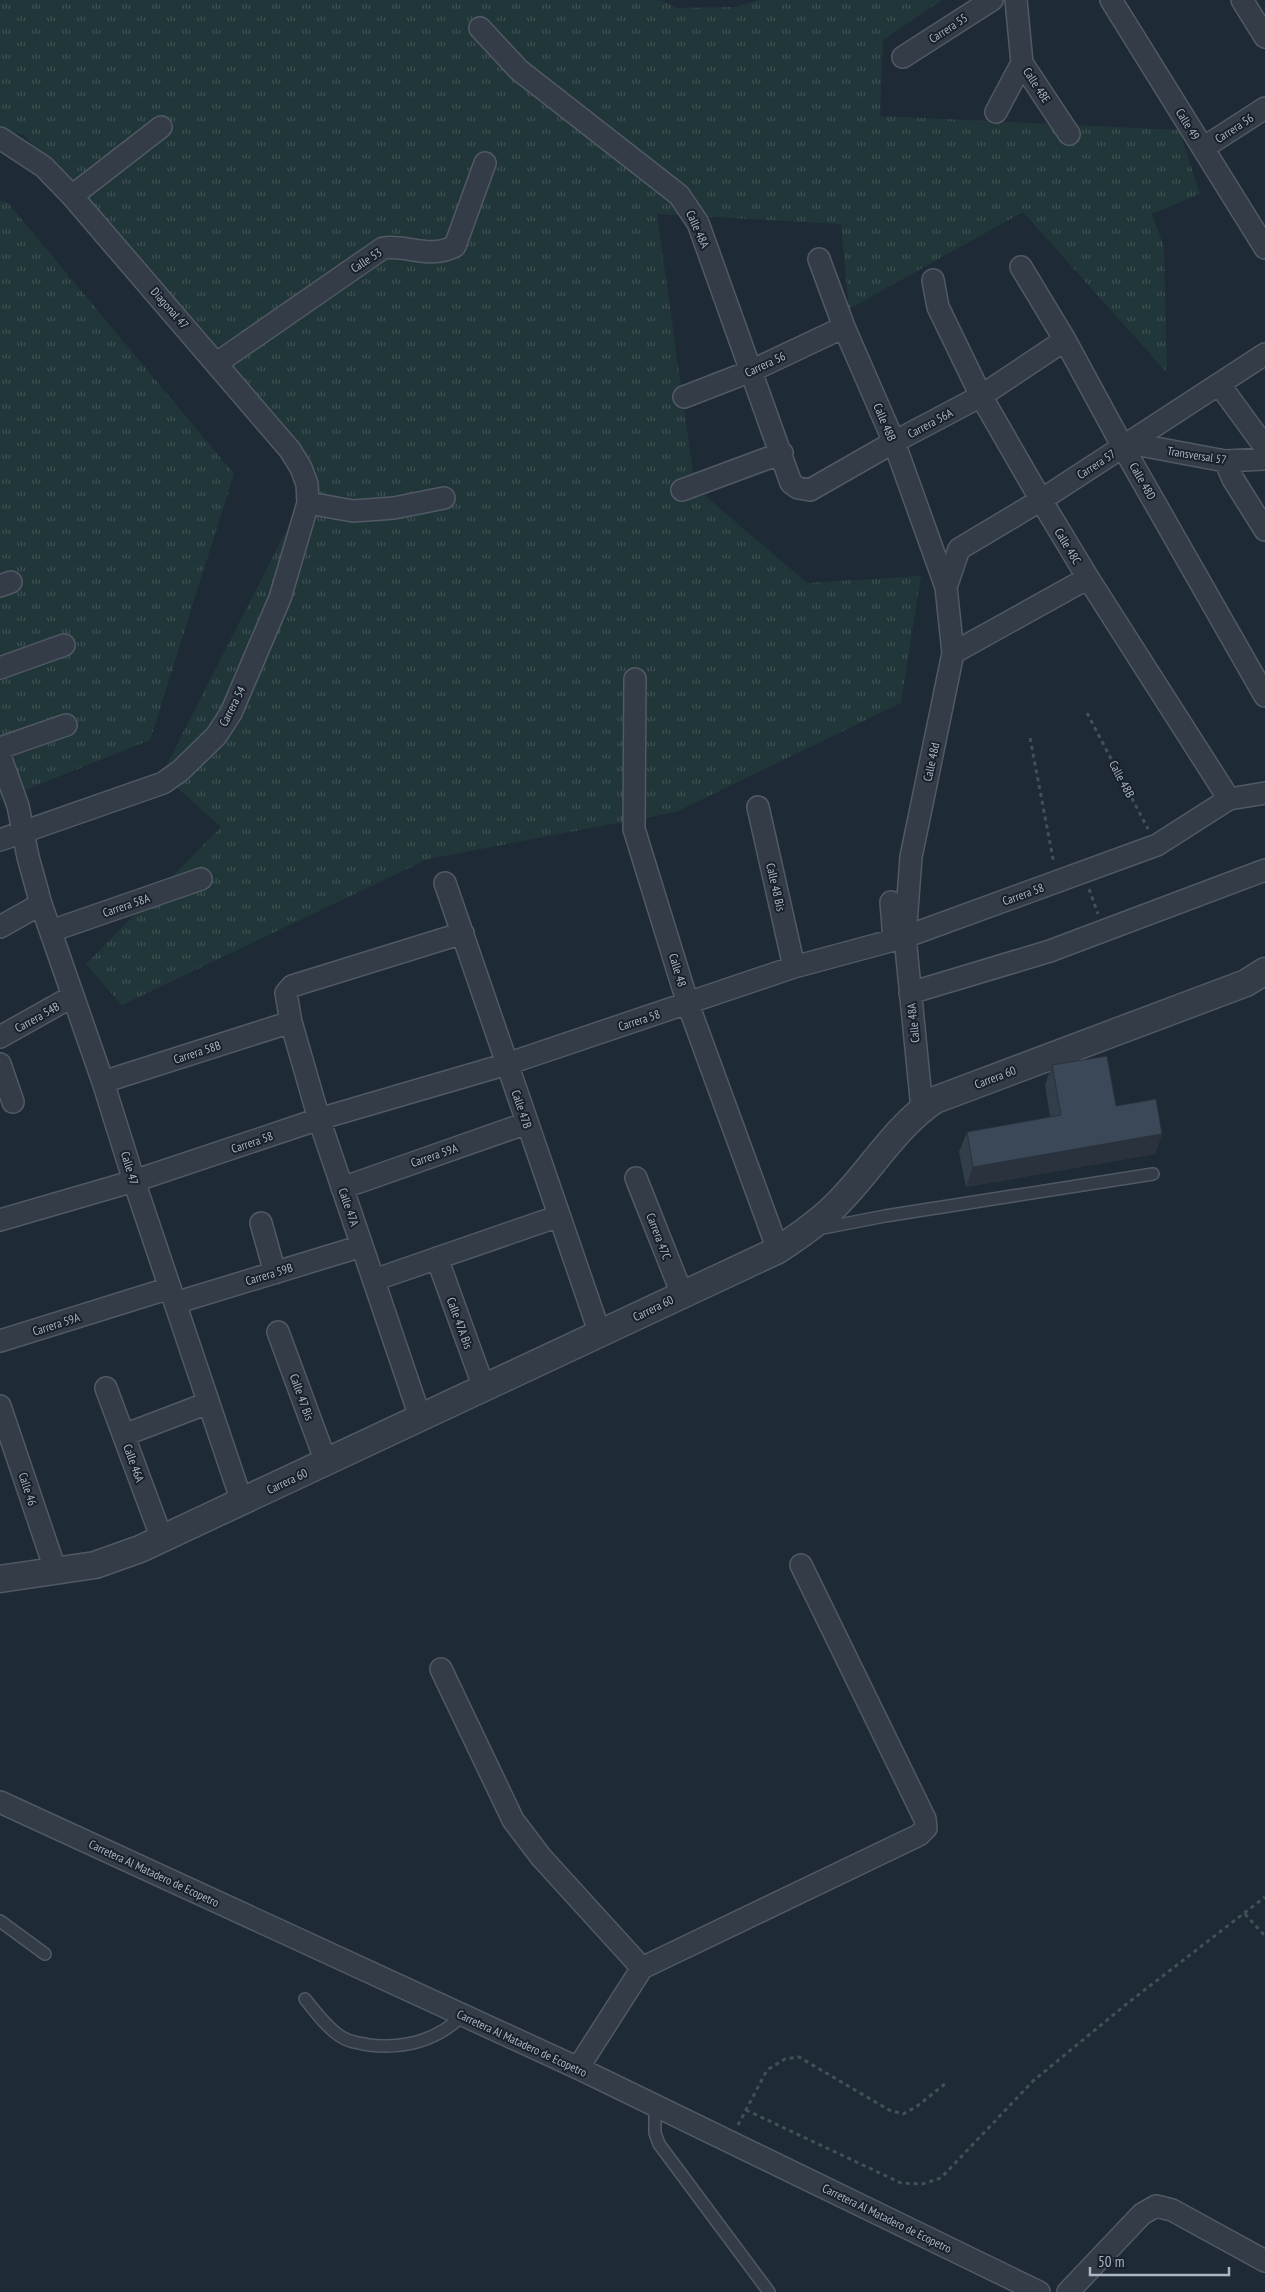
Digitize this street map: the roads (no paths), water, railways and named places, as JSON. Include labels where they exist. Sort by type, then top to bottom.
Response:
[{"type":"street","name":"Carrera 55","points":[[903,57],[992,0]]},
{"type":"street","name":"Calle 48E","points":[[1016,0],[1022,63],[1069,134]]},
{"type":"street","name":"Calle 49","points":[[1111,0],[1265,248]]},
{"type":"street","points":[[1242,0],[1265,36]]},
{"type":"street","name":"Calle 48A","points":[[480,28],[519,70],[679,195],[689,208],[698,223],[791,482]]},
{"type":"street","points":[[996,112],[1022,63]]},
{"type":"street","name":"Carrera 56","points":[[1203,148],[1265,108]]},
{"type":"street","points":[[72,196],[162,127]]},
{"type":"street","name":"Diagonal 47","points":[[0,138],[44,167],[72,196],[217,363],[290,450],[301,468],[307,484],[308,503]]},
{"type":"street","name":"Calle 53","points":[[217,363],[383,248],[392,246],[416,252],[430,252],[449,249],[455,246],[484,163]]},
{"type":"street","name":"Calle 48B","points":[[819,259],[844,327],[894,442],[946,587]]},
{"type":"street","name":"Calle 48D","points":[[1021,267],[1126,445],[1265,696]]},
{"type":"street","name":"Calle 48C","points":[[933,280],[938,307],[981,396],[1040,500],[1230,799]]},
{"type":"street","name":"Carrera 56","points":[[684,397],[751,371],[844,327]]},
{"type":"street","name":"Carrera 56A","points":[[791,482],[798,488],[810,490],[894,442],[981,396],[1065,340]]},
{"type":"street","name":"Carrera 57","points":[[946,587],[959,549],[1040,500],[1265,354]]},
{"type":"street","points":[[1220,384],[1265,447]]},
{"type":"street","name":"Transversal 57","points":[[1126,445],[1225,461],[1265,459]]},
{"type":"street","points":[[682,490],[782,453]]},
{"type":"street","points":[[1225,461],[1233,480],[1265,530]]},
{"type":"street","points":[[308,503],[353,511],[394,508],[444,498]]},
{"type":"street","name":"Carrera 54","points":[[0,840],[163,783],[180,771],[216,736],[231,713],[280,598],[308,503]]},
{"type":"street","points":[[953,653],[1088,578]]},
{"type":"street","name":"Calle 48d","points":[[900,938],[911,857],[953,653],[946,587]]},
{"type":"street","points":[[0,668],[64,645]]},
{"type":"street","name":"Calle 48","points":[[635,679],[634,829],[688,1004],[778,1250]]},
{"type":"street","points":[[0,748],[66,725]]},
{"type":"street","name":"Calle 47","points":[[0,756],[18,806],[28,858],[41,904],[104,1082],[134,1181],[242,1502]]},
{"type":"street","name":"Carrera 58","points":[[0,1220],[134,1181],[320,1119],[507,1064],[794,967],[900,938],[1157,845],[1230,799],[1265,793]]},
{"type":"street","name":"Calle 48 Bis","points":[[758,807],[794,967]]},
{"type":"street","points":[[910,992],[1050,951],[1265,870]]},
{"type":"street","name":"Carrera 58A","points":[[51,931],[201,879]]},
{"type":"street","name":"Calle 47B","points":[[446,883],[600,1334]]},
{"type":"street","points":[[891,902],[900,938]]},
{"type":"street","points":[[0,927],[41,904]]},
{"type":"street","name":"Calle 47A","points":[[420,1417],[320,1119],[291,1022],[286,994],[292,986],[462,933]]},
{"type":"street","name":"Calle 48A","points":[[900,938],[910,992],[922,1109]]},
{"type":"street","name":"Carrera 60","points":[[0,1579],[95,1565],[162,1539],[778,1250],[804,1232],[838,1204],[922,1109],[935,1100],[1246,983],[1265,971]]},
{"type":"street","name":"Carrera 54B","points":[[0,1037],[73,996]]},
{"type":"street","name":"Carrera 58B","points":[[104,1082],[291,1022]]},
{"type":"street","points":[[0,1064],[13,1102]]},
{"type":"street","name":"Carrera 59A","points":[[342,1188],[527,1122]]},
{"type":"street","name":"Carrera 47C","points":[[636,1178],[682,1294]]},
{"type":"street","points":[[374,1280],[559,1216]]},
{"type":"street","points":[[261,1223],[275,1273]]},
{"type":"street","name":"Carrera 59B","points":[[172,1295],[275,1273],[362,1246]]},
{"type":"street","name":"Calle 47A Bis","points":[[437,1258],[484,1388]]},
{"type":"street","name":"Carrera 59A","points":[[0,1341],[172,1295]]},
{"type":"street","name":"Calle 47 Bis","points":[[278,1332],[326,1462]]},
{"type":"street","name":"Calle 46A","points":[[106,1388],[162,1539]]},
{"type":"street","points":[[124,1435],[208,1403]]},
{"type":"street","name":"Calle 46","points":[[0,1406],[56,1572]]},
{"type":"street","points":[[578,2068],[642,1968],[919,1836],[926,1828],[925,1819],[801,1565]]},
{"type":"street","points":[[441,1669],[513,1820],[541,1857],[642,1968]]},
{"type":"street","name":"Carretera Al Matadero de Ecopetro","points":[[0,1802],[578,2068],[1039,2292]]},
{"type":"street","points":[[1068,2292],[1142,2214],[1156,2206],[1172,2210],[1265,2261]]},
{"type":"lane","points":[[804,1232],[885,1216],[1153,1174]]},
{"type":"lane","points":[[0,1921],[45,1954]]},
{"type":"lane","points":[[305,1999],[340,2036],[356,2043],[380,2046],[402,2046],[426,2040],[442,2032],[462,2016]]},
{"type":"lane","points":[[655,2106],[655,2133],[659,2144],[769,2292]]}]
